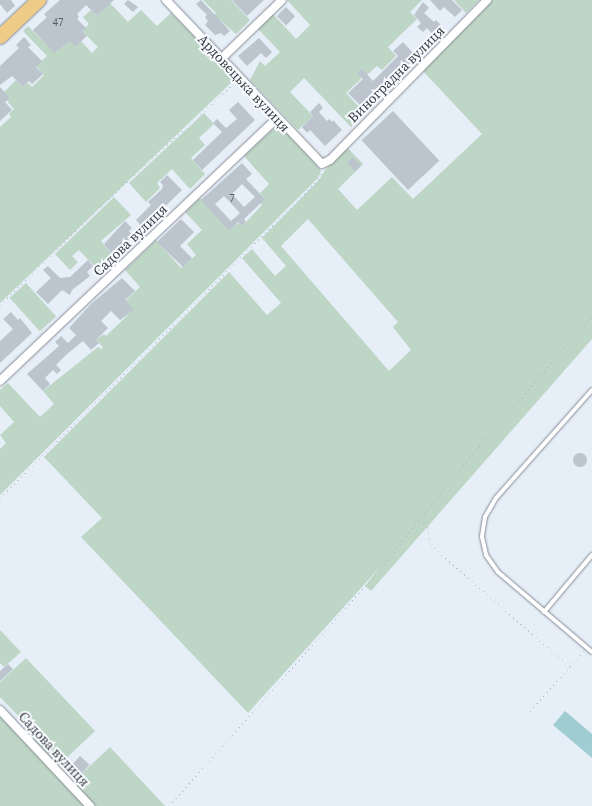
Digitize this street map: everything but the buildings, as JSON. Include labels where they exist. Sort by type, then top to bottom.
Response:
[{"type":"highway","points":[[0,37],[39,0]]},
{"type":"street","name":"Ардовецька вулиця","points":[[166,0],[276,118],[322,164]]},
{"type":"street","points":[[222,58],[282,0]]},
{"type":"street","name":"Виноградна вулиця","points":[[322,164],[330,160],[487,0]]},
{"type":"street","name":"Садова вулиця","points":[[0,381],[276,118]]},
{"type":"street","name":"Садова вулиця","points":[[0,710],[90,806]]},
{"type":"lane","points":[[592,390],[489,507],[483,527],[482,545],[491,564],[586,649],[592,652]]},
{"type":"lane","points":[[544,612],[592,555]]},
{"type":"path","points":[[0,305],[101,206],[239,78]]},
{"type":"path","points":[[0,498],[318,180],[322,164]]},
{"type":"path","points":[[169,806],[365,586],[453,477],[592,316]]},
{"type":"path","points":[[420,519],[428,528],[429,540],[434,548],[570,667]]},
{"type":"path","points":[[530,711],[586,649]]},
{"type":"green space","points":[[203,0],[231,0],[250,20],[236,34],[214,15],[216,13]]},
{"type":"green space","points":[[287,0],[422,0],[410,12],[417,19],[388,47],[396,56],[382,70],[377,66],[367,75],[362,69],[358,73],[362,78],[346,93],[365,113],[351,127],[304,78],[290,92],[313,116],[298,130],[250,80],[260,61],[265,66],[280,52],[258,29],[273,14],[296,39],[310,25]]},
{"type":"green space","points":[[454,0],[479,0],[466,13]]},
{"type":"green space","points":[[491,0],[592,0],[592,339],[371,591],[365,586],[380,567],[248,713],[81,537],[102,518],[44,457],[229,272],[267,315],[281,303],[242,258],[252,249],[275,276],[286,266],[262,238],[319,180],[325,170],[347,147],[363,164],[338,189],[357,210],[392,177],[413,199],[482,134],[422,70]],"holes":[[[308,219],[398,322],[393,327],[411,350],[389,371],[281,246]]]},
{"type":"green space","points":[[110,3],[128,22],[141,10],[157,26],[171,13],[234,76],[234,80],[0,303],[0,127],[11,117],[9,114],[14,109],[7,101],[10,98],[4,92],[16,80],[23,87],[28,83],[32,87],[44,75],[36,66],[47,56],[23,31],[28,26],[54,52],[70,41],[75,46],[81,41],[92,53],[98,47],[82,31],[89,24],[83,17],[91,10],[97,16]]},
{"type":"green space","points":[[204,113],[214,124],[199,138],[205,145],[191,158],[205,174],[190,189],[172,169],[157,183],[160,188],[146,202],[129,183]]},
{"type":"green space","points":[[278,124],[317,165],[321,171],[318,178],[0,495],[0,449],[6,443],[0,435],[14,422],[0,406],[0,390],[8,383],[40,417],[54,404],[43,391],[98,347],[101,349],[103,347],[96,340],[104,334],[106,336],[133,310],[125,301],[140,287],[125,270],[156,240],[181,268],[196,255],[187,244],[202,230],[185,212],[200,198],[229,230],[238,223],[242,226],[262,205],[260,203],[265,199],[260,193],[269,184],[244,156]]},
{"type":"green space","points":[[114,197],[131,215],[101,241],[116,259],[101,273],[79,250],[72,256],[78,262],[70,270],[55,254]]},
{"type":"green space","points":[[26,283],[56,316],[40,331],[10,298]]},
{"type":"green space","points":[[0,630],[21,652],[4,667],[0,663]]},
{"type":"green space","points":[[26,658],[95,731],[58,766],[31,737],[35,733],[0,697],[0,682]]},
{"type":"green space","points":[[0,714],[87,806],[0,806]]},
{"type":"green space","points":[[110,747],[165,806],[93,806],[72,783]]},
{"type":"water","points":[[565,711],[592,734],[592,758],[553,725]]}]
